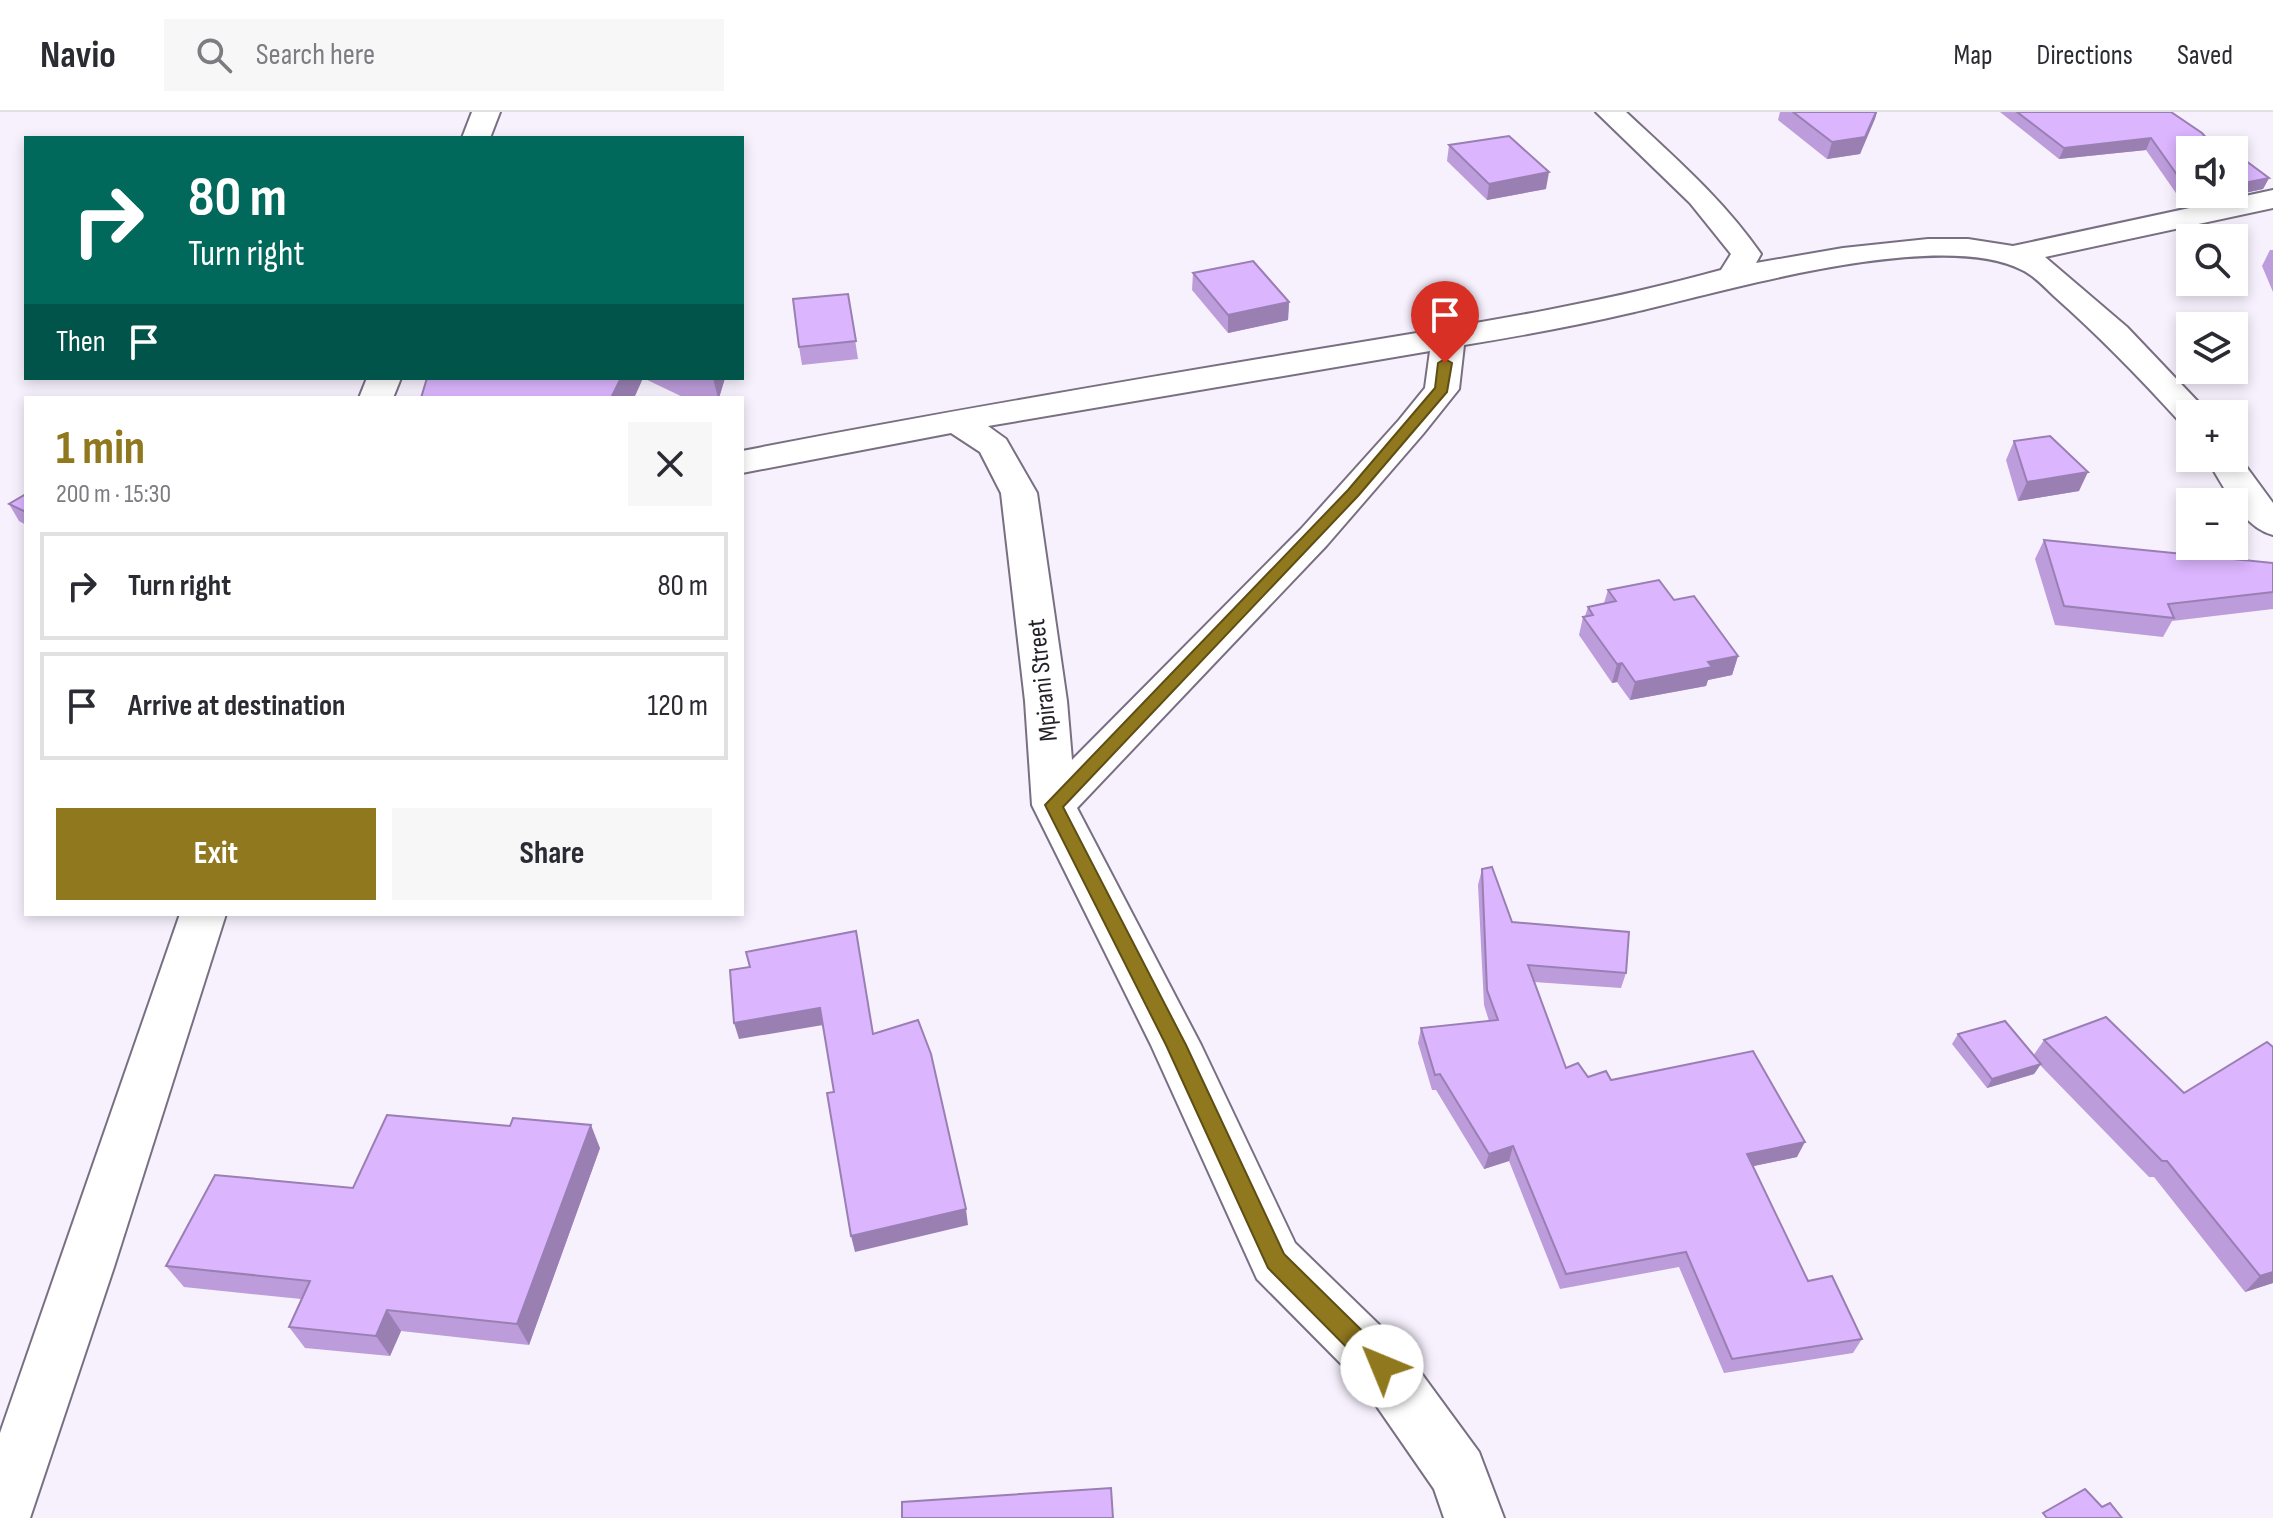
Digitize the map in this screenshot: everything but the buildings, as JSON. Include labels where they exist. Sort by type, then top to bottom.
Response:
[{"type":"street","points":[[477,136],[486,112]]},
{"type":"street","points":[[1610,112],[1694,191],[1733,234],[1746,254],[1733,276]]},
{"type":"street","points":[[2013,255],[2273,199]]},
{"type":"street","points":[[744,462],[956,420],[1448,338],[1669,295],[1733,276],[1905,250],[1973,249],[2013,255],[2034,264],[2107,322],[2178,400]]},
{"type":"street","points":[[1054,805],[1314,537],[1411,427],[1442,389],[1448,338]]},
{"type":"street","name":"Mpirani Street","points":[[956,420],[994,446],[1019,493],[1045,687],[1054,805],[1176,1045],[1276,1261],[1382,1366],[1458,1473],[1474,1518]]},
{"type":"street","points":[[2233,472],[2258,509],[2273,524]]},
{"type":"street","points":[[0,1518],[87,1267],[202,916]]},
{"type":"route","points":[[1382,1366],[1276,1261],[1176,1045],[1054,805],[1353,493],[1442,389],[1445,363]]}]
